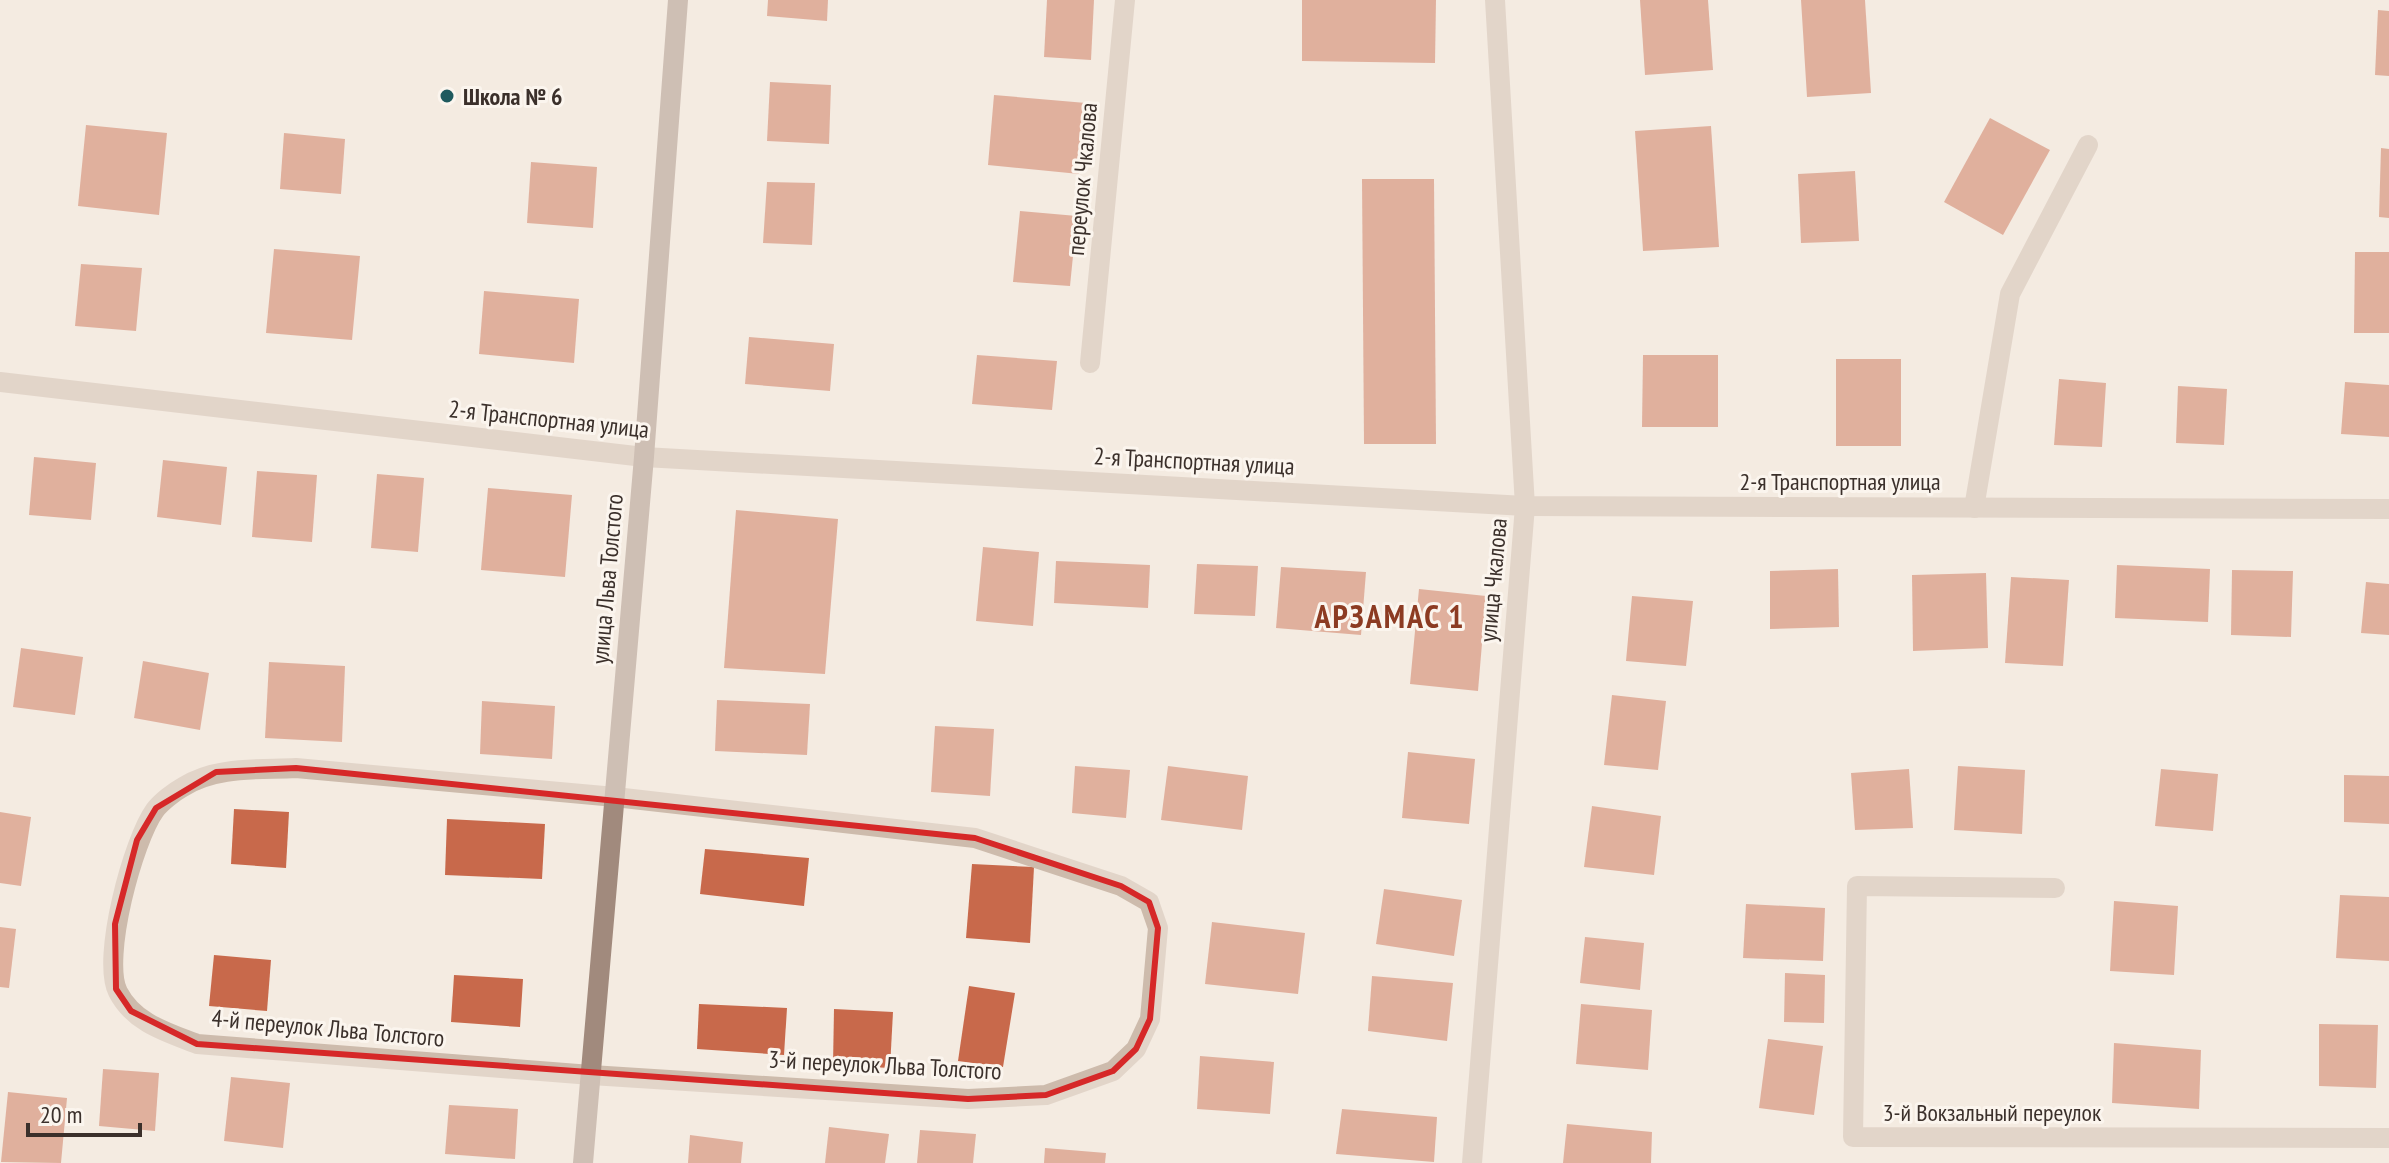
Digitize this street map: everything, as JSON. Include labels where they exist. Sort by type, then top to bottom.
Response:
[{"type":"street","name":"улица Льва Толстого","points":[[583,1163],[644,457],[678,0]]},
{"type":"street","name":"переулок Чкалова","points":[[1090,363],[1125,0]]},
{"type":"street","name":"улица Чкалова","points":[[1472,1163],[1525,506],[1495,0]]},
{"type":"street","points":[[1974,508],[2010,294],[2088,145]]},
{"type":"street","name":"2-я Транспортная улица","points":[[0,382],[644,457],[1525,506],[2389,509]]},
{"type":"street","name":"4-й переулок Льва Толстого","points":[[591,1075],[197,1044],[155,1028],[131,1011],[116,989],[115,924],[137,840],[156,808],[183,786],[216,772],[296,768],[615,797]]},
{"type":"street","name":"3-й переулок Льва Толстого","points":[[591,1075],[968,1099],[1046,1095],[1113,1071],[1136,1049],[1150,1019],[1158,928],[1149,902],[1121,886],[975,838],[615,797]]},
{"type":"street","name":"3-й Вокзальный переулок","points":[[2055,888],[1857,886],[1853,1137],[2389,1138]]},
{"type":"highlighted area","points":[[296,768],[975,838],[1121,886],[1149,902],[1158,928],[1150,1019],[1136,1049],[1113,1071],[1046,1095],[968,1099],[197,1044],[131,1011],[116,989],[115,924],[137,840],[156,808],[216,772]]},
{"type":"building","points":[[768,0],[828,0],[827,21],[767,16]]},
{"type":"building","points":[[1047,0],[1094,0],[1091,60],[1044,57]]},
{"type":"building","points":[[1302,0],[1436,0],[1435,63],[1302,61]]},
{"type":"building","points":[[1640,0],[1708,0],[1713,70],[1645,75]]},
{"type":"building","points":[[1801,0],[1865,0],[1871,93],[1807,97]]},
{"type":"building","points":[[2378,10],[2389,11],[2389,76],[2375,75]]},
{"type":"building","points":[[770,82],[831,85],[829,144],[767,141]]},
{"type":"building","points":[[994,95],[1086,103],[1079,174],[988,165]]},
{"type":"building","points":[[1990,118],[2050,150],[2003,235],[1944,202]]},
{"type":"building","points":[[86,125],[167,133],[159,215],[78,206]]},
{"type":"building","points":[[1711,126],[1719,247],[1643,251],[1635,131]]},
{"type":"building","points":[[284,133],[345,139],[341,194],[280,189]]},
{"type":"building","points":[[2381,148],[2389,149],[2389,218],[2379,217]]},
{"type":"building","points":[[531,162],[597,167],[593,228],[527,223]]},
{"type":"building","points":[[1855,171],[1859,241],[1801,243],[1798,174]]},
{"type":"building","points":[[1362,179],[1434,179],[1436,444],[1364,444]]},
{"type":"building","points":[[767,182],[815,183],[812,245],[763,243]]},
{"type":"building","points":[[1020,211],[1077,216],[1070,286],[1013,282]]},
{"type":"building","points":[[274,249],[360,256],[352,340],[266,333]]},
{"type":"building","points":[[2355,252],[2389,252],[2389,333],[2354,333]]},
{"type":"building","points":[[81,264],[142,268],[136,331],[75,326]]},
{"type":"building","points":[[484,291],[579,299],[574,363],[479,354]]},
{"type":"building","points":[[749,337],[834,344],[830,391],[745,384]]},
{"type":"building","points":[[977,355],[1057,361],[1052,410],[972,404]]},
{"type":"building","points":[[1643,355],[1718,355],[1718,427],[1642,427]]},
{"type":"building","points":[[1836,359],[1901,359],[1901,446],[1836,446]]},
{"type":"building","points":[[2059,379],[2106,383],[2102,447],[2054,445]]},
{"type":"building","points":[[2345,382],[2389,385],[2389,437],[2341,434]]},
{"type":"building","points":[[2178,386],[2227,389],[2224,445],[2176,443]]},
{"type":"building","points":[[34,457],[96,463],[91,520],[29,515]]},
{"type":"building","points":[[163,460],[227,467],[221,525],[157,517]]},
{"type":"building","points":[[257,471],[317,475],[312,542],[252,537]]},
{"type":"building","points":[[377,474],[424,478],[418,552],[371,548]]},
{"type":"building","points":[[488,488],[572,495],[565,577],[481,570]]},
{"type":"building","points":[[736,510],[838,519],[825,674],[724,668]]},
{"type":"building","points":[[983,547],[1039,552],[1033,626],[976,621]]},
{"type":"building","points":[[1056,561],[1150,565],[1148,608],[1054,603]]},
{"type":"building","points":[[1197,564],[1258,566],[1255,616],[1194,614]]},
{"type":"building","points":[[2117,565],[2210,569],[2208,622],[2115,618]]},
{"type":"building","points":[[1281,567],[1366,572],[1361,635],[1276,628]]},
{"type":"building","points":[[1838,569],[1839,627],[1770,629],[1770,571]]},
{"type":"building","points":[[2232,570],[2293,571],[2291,637],[2231,635]]},
{"type":"building","points":[[1986,573],[1988,648],[1913,651],[1912,575]]},
{"type":"building","points":[[2011,577],[2069,580],[2063,666],[2005,663]]},
{"type":"building","points":[[2366,582],[2389,584],[2389,635],[2361,633]]},
{"type":"building","points":[[1419,589],[1486,596],[1478,691],[1410,684]]},
{"type":"building","points":[[1632,596],[1693,601],[1686,666],[1626,661]]},
{"type":"building","points":[[21,648],[83,657],[75,715],[13,707]]},
{"type":"building","points":[[143,661],[209,673],[200,730],[134,718]]},
{"type":"building","points":[[269,662],[345,666],[342,742],[265,738]]},
{"type":"building","points":[[1612,695],[1666,701],[1658,770],[1604,765]]},
{"type":"building","points":[[717,700],[810,704],[807,755],[715,751]]},
{"type":"building","points":[[482,701],[555,706],[552,759],[480,754]]},
{"type":"building","points":[[935,726],[994,729],[990,796],[931,792]]},
{"type":"building","points":[[1408,752],[1475,759],[1469,824],[1402,818]]},
{"type":"building","points":[[1075,766],[1130,770],[1126,818],[1072,813]]},
{"type":"building","points":[[1168,766],[1248,776],[1242,830],[1161,820]]},
{"type":"building","points":[[1958,766],[2025,770],[2022,834],[1954,830]]},
{"type":"building","points":[[1909,769],[1913,828],[1855,830],[1851,773]]},
{"type":"building","points":[[2161,769],[2218,774],[2213,831],[2155,826]]},
{"type":"building","points":[[2344,775],[2389,776],[2389,824],[2344,822]]},
{"type":"building","points":[[1592,806],[1661,816],[1654,875],[1584,867]]},
{"type":"building","points":[[234,809],[289,812],[286,868],[231,864]]},
{"type":"building","points":[[0,812],[31,817],[21,886],[0,883]]},
{"type":"building","points":[[447,819],[545,824],[542,879],[445,875]]},
{"type":"building","points":[[705,849],[809,858],[804,906],[700,894]]},
{"type":"building","points":[[972,864],[1034,867],[1030,943],[966,938]]},
{"type":"building","points":[[1384,889],[1462,900],[1454,956],[1376,944]]},
{"type":"building","points":[[2340,895],[2389,897],[2389,961],[2336,958]]},
{"type":"building","points":[[2114,901],[2178,906],[2174,975],[2110,971]]},
{"type":"building","points":[[1746,904],[1825,908],[1823,961],[1743,958]]},
{"type":"building","points":[[1212,922],[1305,933],[1298,994],[1205,984]]},
{"type":"building","points":[[0,927],[16,929],[9,988],[0,987]]},
{"type":"building","points":[[1585,937],[1644,943],[1640,990],[1580,983]]},
{"type":"building","points":[[214,955],[271,960],[267,1011],[209,1006]]},
{"type":"building","points":[[1785,973],[1825,975],[1824,1023],[1784,1022]]},
{"type":"building","points":[[454,975],[523,979],[520,1027],[451,1022]]},
{"type":"building","points":[[1372,976],[1453,983],[1447,1041],[1368,1031]]},
{"type":"building","points":[[969,986],[1015,993],[1003,1067],[958,1061]]},
{"type":"building","points":[[699,1004],[787,1008],[784,1055],[697,1049]]},
{"type":"building","points":[[1581,1004],[1652,1010],[1648,1070],[1576,1064]]},
{"type":"building","points":[[834,1009],[893,1012],[890,1068],[833,1065]]},
{"type":"building","points":[[2319,1024],[2378,1025],[2376,1088],[2319,1086]]},
{"type":"building","points":[[1768,1039],[1823,1046],[1814,1115],[1759,1108]]},
{"type":"building","points":[[2114,1043],[2201,1050],[2199,1109],[2112,1103]]},
{"type":"building","points":[[1200,1056],[1274,1062],[1270,1114],[1197,1109]]},
{"type":"building","points":[[103,1069],[159,1073],[155,1131],[99,1126]]},
{"type":"building","points":[[231,1077],[290,1083],[283,1148],[224,1141]]},
{"type":"building","points":[[8,1092],[67,1098],[61,1163],[1,1162]]},
{"type":"building","points":[[449,1105],[518,1109],[515,1159],[445,1154]]},
{"type":"building","points":[[1342,1109],[1437,1117],[1434,1162],[1336,1154]]},
{"type":"building","points":[[1567,1124],[1652,1132],[1651,1163],[1563,1163]]},
{"type":"building","points":[[829,1127],[889,1134],[885,1163],[825,1163]]},
{"type":"building","points":[[920,1130],[976,1134],[973,1163],[917,1163]]},
{"type":"building","points":[[690,1135],[743,1142],[741,1163],[688,1163]]},
{"type":"building","points":[[1045,1148],[1106,1153],[1105,1163],[1044,1163]]},
{"type":"place","name":"Школа № 6","points":[[447,96]]},
{"type":"district","name":"АРЗАМАС 1","points":[[1390,616]]}]
